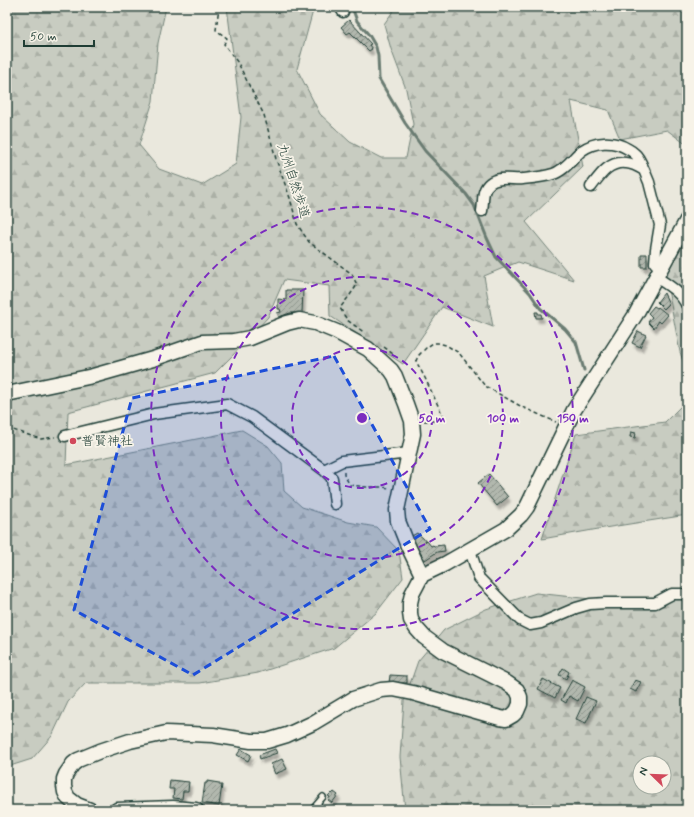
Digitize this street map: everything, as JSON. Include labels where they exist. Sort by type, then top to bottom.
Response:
[{"type":"street","points":[[482,211],[483,194],[486,186],[492,181],[501,179],[523,179],[555,174],[572,161],[581,151],[590,146],[611,142],[622,146],[636,154],[649,182],[660,225],[655,263],[658,272],[684,299],[687,306]]},
{"type":"street","points":[[590,187],[603,172],[615,163],[627,163],[644,170]]},
{"type":"street","points":[[90,810],[72,802],[68,798],[64,786],[66,774],[78,760],[100,750],[130,740],[166,733],[213,735],[252,741],[267,741],[287,736],[313,723],[353,699],[381,690],[393,689],[413,692],[500,718],[506,719],[517,712],[520,704],[520,697],[517,690],[507,683],[443,651],[424,637],[411,620],[410,603],[412,594],[422,575],[445,564],[506,529],[527,507],[574,410],[636,314],[687,220]]},
{"type":"street","points":[[7,394],[93,376],[153,359],[202,342],[234,341],[250,338],[287,323],[299,320],[314,323],[337,332],[368,349],[391,370],[395,376],[412,421],[413,434],[397,510],[398,521],[422,575]]},
{"type":"street","points":[[65,436],[154,414],[227,404],[252,417],[324,470],[332,478],[335,504]]},
{"type":"street","points":[[324,470],[342,461],[409,453]]},
{"type":"street","points":[[470,550],[479,578],[520,620],[530,625],[541,623],[576,608],[590,604],[655,603],[672,594],[687,594]]},
{"type":"street","points":[[117,810],[173,808],[196,810]]},
{"type":"lane","points":[[312,810],[323,797]]},
{"type":"path","name":"九州自然歩道","points":[[218,7],[216,30],[227,38],[224,44],[238,63],[264,115],[276,159],[290,198],[297,224],[309,242],[352,274],[357,285],[340,308],[347,320],[364,333]]},
{"type":"path","points":[[412,421],[441,421],[444,418],[416,361],[418,356],[426,348],[433,343],[438,343],[446,345],[459,353],[485,386],[522,407],[566,426]]},
{"type":"path","points":[[382,345],[393,354],[394,361],[391,370]]},
{"type":"path","points":[[7,428],[41,439],[65,436]]},
{"type":"path","points":[[342,461],[344,475],[350,485],[401,490]]},
{"type":"highlighted area","points":[[334,356],[430,529],[193,675],[74,610],[132,398]]},
{"type":"green space","points":[[9,7],[166,7],[158,43],[153,101],[139,145],[159,169],[202,185],[236,164],[241,117],[227,7],[314,7],[297,69],[320,114],[350,142],[381,158],[406,158],[413,124],[406,89],[391,49],[384,24],[396,7],[687,7],[687,145],[667,130],[620,139],[608,110],[571,101],[583,167],[526,222],[574,280],[518,262],[484,276],[493,327],[442,307],[403,364],[330,316],[329,286],[284,280],[268,317],[215,373],[68,412],[66,465],[242,430],[268,446],[282,463],[284,491],[302,507],[348,522],[376,527],[399,551],[403,578],[376,613],[334,648],[258,673],[200,683],[86,683],[68,702],[52,736],[32,759],[7,767],[7,10]]},
{"type":"green space","points":[[687,230],[687,373],[680,352],[665,274]]},
{"type":"green space","points":[[687,400],[687,515],[542,539],[576,434],[665,422]]},
{"type":"green space","points":[[536,593],[600,600],[687,599],[687,810],[405,810],[400,757],[404,701],[418,661],[444,630],[486,609]]},
{"type":"building","points":[[349,20],[371,44],[369,45],[372,49],[369,51],[350,32],[347,34],[341,27]]},
{"type":"building","points":[[641,254],[647,254],[647,267],[641,267]]},
{"type":"building","points":[[286,290],[303,290],[302,313],[290,313],[279,317],[277,313],[281,312],[280,309],[278,309],[278,299],[286,300]]},
{"type":"building","points":[[664,293],[669,304],[664,309],[657,302]]},
{"type":"building","points":[[654,306],[657,308],[658,307],[668,315],[661,323],[659,321],[654,328],[648,322],[652,317],[648,313]]},
{"type":"building","points":[[535,312],[541,314],[542,318],[536,318]]},
{"type":"building","points":[[638,331],[646,335],[640,347],[632,343]]},
{"type":"building","points":[[631,432],[636,433],[635,438],[630,437]]},
{"type":"building","points":[[489,474],[508,497],[497,506],[478,483]]},
{"type":"building","points":[[417,533],[431,546],[444,545],[445,551],[437,552],[425,560],[410,537]]},
{"type":"building","points":[[563,668],[569,672],[566,679],[559,675]]},
{"type":"building","points":[[390,675],[407,676],[407,683],[389,683]]},
{"type":"building","points":[[543,679],[560,688],[555,698],[538,689]]},
{"type":"building","points":[[572,680],[585,687],[578,701],[569,696],[566,703],[561,700]]},
{"type":"building","points":[[635,680],[641,682],[636,692],[630,689]]},
{"type":"building","points":[[586,697],[596,701],[586,723],[576,719]]},
{"type":"building","points":[[241,749],[251,755],[248,761],[237,755]]},
{"type":"building","points":[[275,749],[277,753],[260,759],[259,755]]},
{"type":"building","points":[[282,759],[287,769],[275,774],[271,764]]},
{"type":"building","points":[[170,780],[189,782],[188,791],[183,791],[182,799],[173,798],[174,789],[169,789]]},
{"type":"building","points":[[207,781],[222,785],[219,806],[202,803],[205,783],[207,783]]},
{"type":"building","points":[[334,792],[338,795],[332,803],[328,800],[330,797],[328,796]]},
{"type":"waterway","points":[[352,7],[357,21],[369,35],[376,47],[379,79],[405,123],[425,151],[466,194],[474,205],[496,257],[530,293],[540,308],[565,329],[576,342],[584,370]]},
{"type":"place","name":"普賢神社","points":[[73,441]]}]
